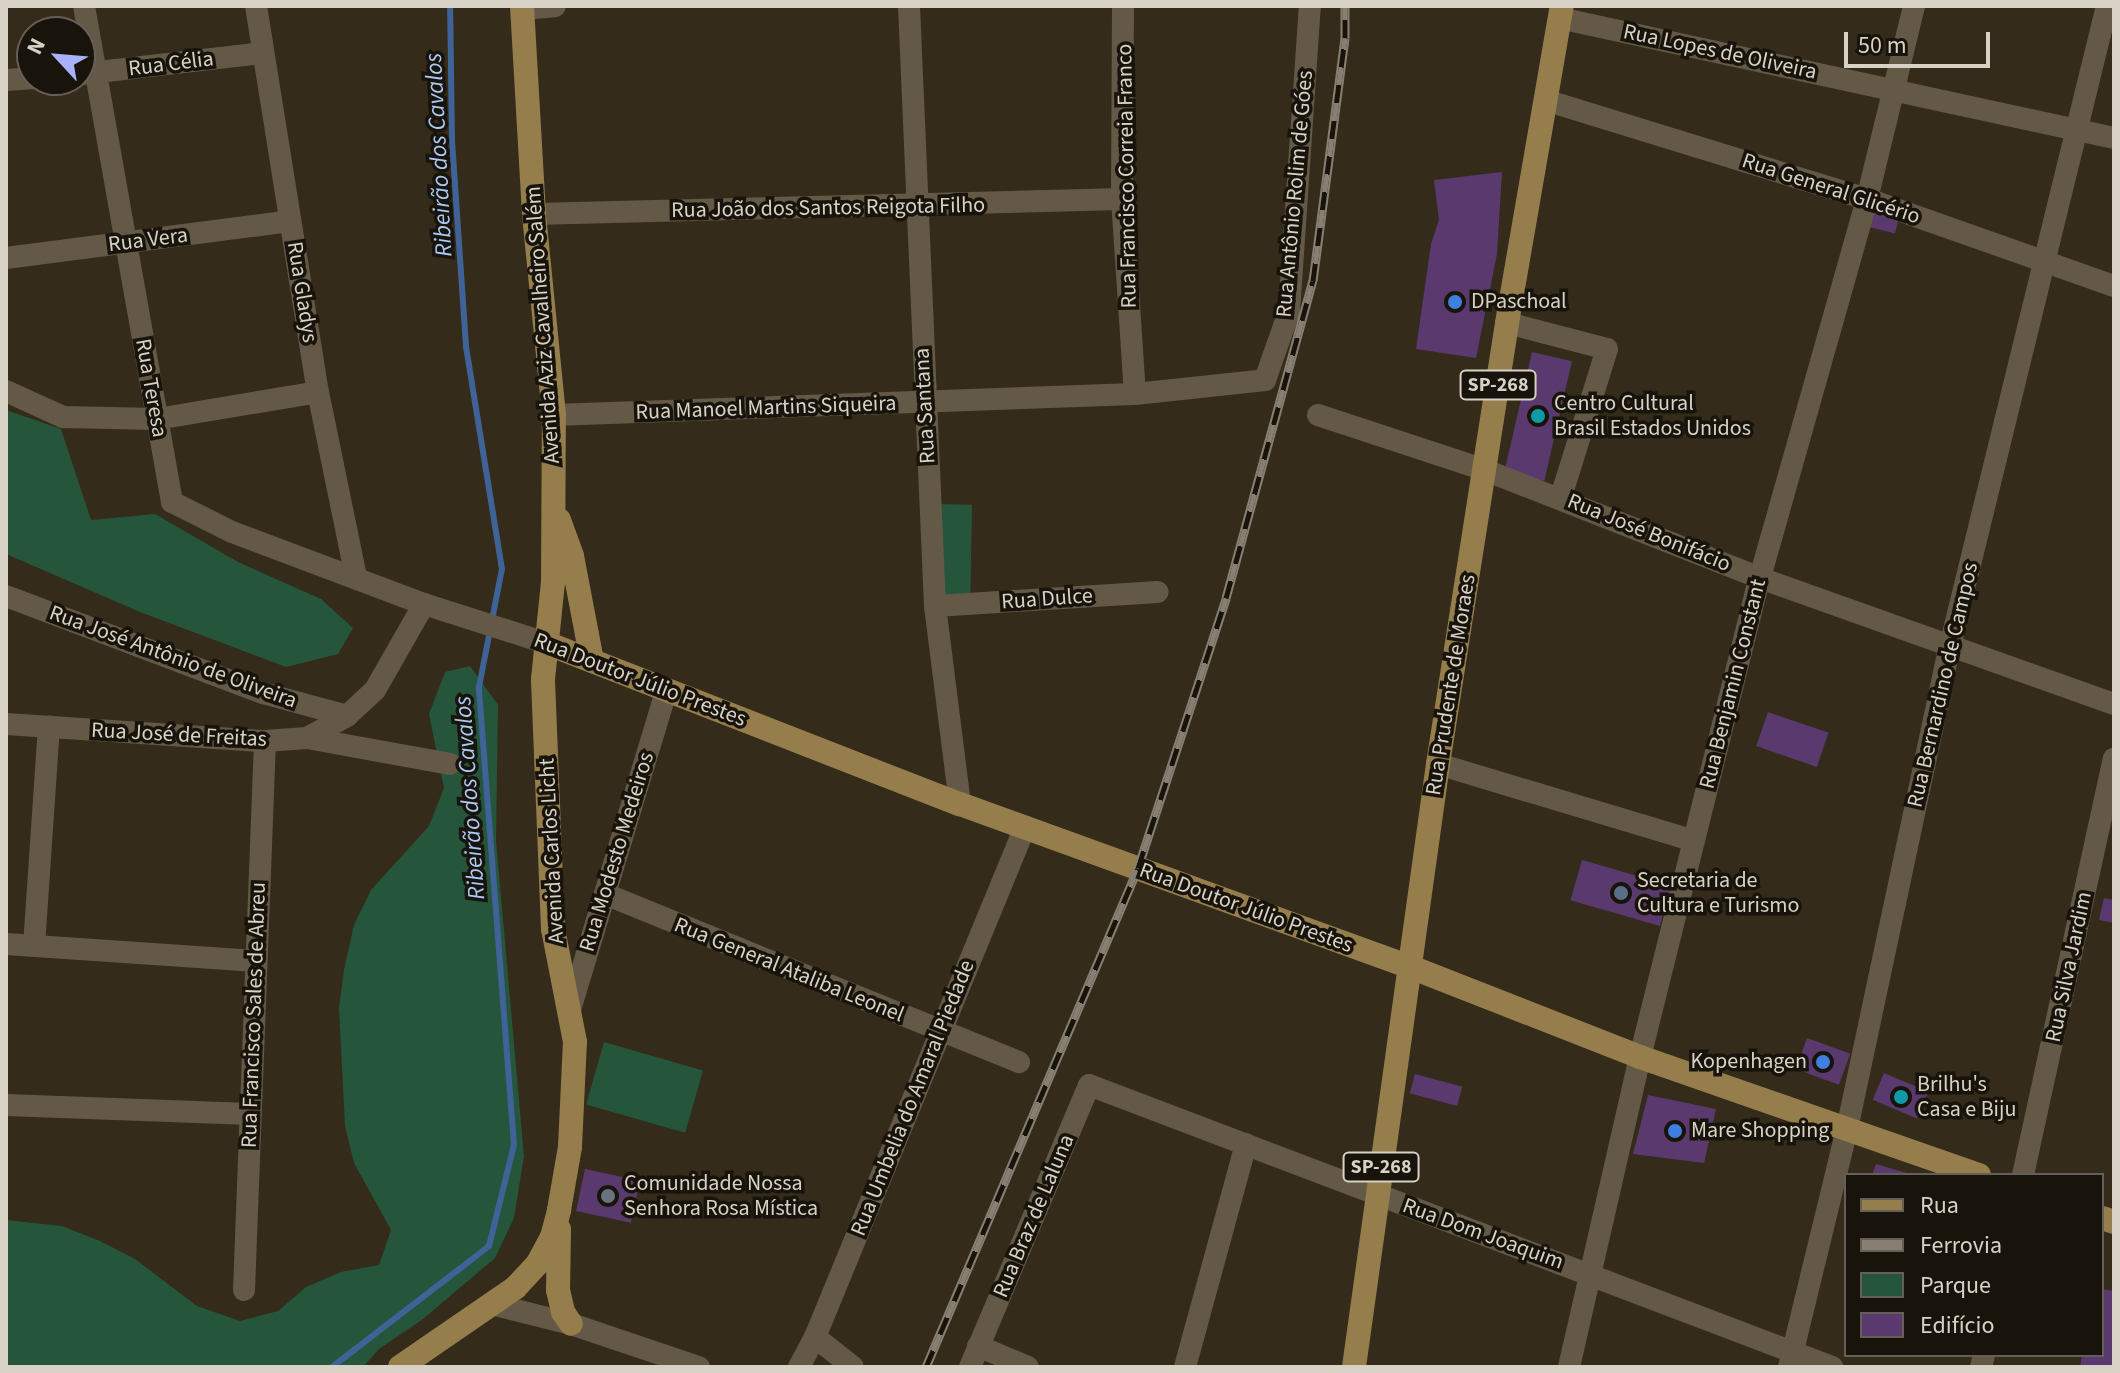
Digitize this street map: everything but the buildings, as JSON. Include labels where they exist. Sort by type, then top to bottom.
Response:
[{"type":"main road","name":"Avenida Aziz Cavalheiro Salém","points":[[522,8],[534,214],[554,415],[555,508],[546,643]]},
{"type":"main road","name":"Rua Prudente de Moraes","points":[[1354,1367],[1438,764],[1507,323],[1560,12]]},
{"type":"main road","points":[[555,508],[572,556],[592,661]]},
{"type":"main road","name":"Rua Doutor Júlio Prestes","points":[[546,643],[960,804],[1408,966],[1640,1057],[1973,1173]]},
{"type":"main road","name":"Avenida Carlos Licht","points":[[400,1367],[449,1330],[515,1288],[538,1263],[552,1237],[559,1210],[570,1147],[576,1083],[569,1013],[553,929],[543,679],[546,643]]},
{"type":"main road","points":[[559,1210],[558,1290],[563,1312],[571,1324]]},
{"type":"street","name":"Rua Gladys","points":[[256,6],[318,392],[356,577]]},
{"type":"street","points":[[522,8],[555,6]]},
{"type":"street","name":"Rua Santana","points":[[909,6],[915,207],[935,606],[960,804]]},
{"type":"street","name":"Rua Francisco Correia Franco","points":[[1123,6],[1122,199],[1135,394]]},
{"type":"street","name":"Rua Antônio Rolim de Góes","points":[[1265,380],[1289,312],[1310,6]]},
{"type":"street","name":"Rua Benjamin Constant","points":[[1569,1367],[1640,1057],[1760,578],[1867,199],[1914,6]]},
{"type":"street","name":"Rua Bernardino de Campos","points":[[1791,1360],[1847,1129],[1950,646],[2107,6]]},
{"type":"street","name":"Rua Lopes de Oliveira","points":[[1560,12],[2114,138]]},
{"type":"street","name":"Rua Célia","points":[[96,72],[263,53]]},
{"type":"street","name":"Rua Teresa","points":[[92,96],[125,244],[172,502],[232,532],[424,604],[469,617]]},
{"type":"street","name":"Rua General Glicério","points":[[1545,100],[1867,199],[2114,286]]},
{"type":"street","name":"Rua João dos Santos Reigota Filho","points":[[534,214],[915,207],[1122,199]]},
{"type":"street","name":"Rua Vera","points":[[6,258],[290,221]]},
{"type":"street","points":[[1507,323],[1607,349],[1561,497]]},
{"type":"street","name":"Rua Manoel Martins Siqueira","points":[[554,415],[925,404],[1135,394],[1265,380]]},
{"type":"street","points":[[6,391],[63,417],[157,419],[318,392]]},
{"type":"street","name":"Rua José Bonifácio","points":[[1318,415],[1561,497],[1760,578],[2114,704]]},
{"type":"street","name":"Rua Dulce","points":[[935,606],[1158,592]]},
{"type":"street","name":"Rua José Antônio de Oliveira","points":[[6,596],[263,693],[347,716]]},
{"type":"street","points":[[347,716],[375,690],[424,604]]},
{"type":"street","name":"Rua Doutor Júlio Prestes","points":[[469,617],[546,643]]},
{"type":"street","name":"Rua Modesto Medeiros","points":[[569,1013],[666,691]]},
{"type":"street","name":"Rua José de Freitas","points":[[6,724],[265,741],[307,738],[347,716]]},
{"type":"street","points":[[34,946],[49,727]]},
{"type":"street","points":[[307,738],[450,764]]},
{"type":"street","name":"Rua Francisco Sales de Abreu","points":[[244,1290],[265,741]]},
{"type":"street","name":"Rua Silva Jardim","points":[[2023,1173],[2114,759]]},
{"type":"street","points":[[1438,764],[1694,841]]},
{"type":"street","name":"Rua Umbelia do Amaral Piedade","points":[[799,1367],[815,1337],[1025,827]]},
{"type":"street","name":"Rua General Ataliba Leonel","points":[[605,894],[1019,1062]]},
{"type":"street","points":[[6,944],[256,961]]},
{"type":"street","name":"Rua Dom Joaquim","points":[[1089,1085],[1589,1274],[1791,1360],[1832,1367]]},
{"type":"street","name":"Rua Braz de Laluna","points":[[974,1357],[1089,1085]]},
{"type":"street","points":[[6,1105],[250,1114]]},
{"type":"street","points":[[1185,1367],[1246,1144]]},
{"type":"street","points":[[492,1304],[571,1324],[699,1367]]},
{"type":"street","points":[[815,1337],[853,1367]]},
{"type":"street","points":[[974,1357],[1028,1367]]},
{"type":"green space","points":[[6,410],[61,429],[91,520],[155,514],[238,562],[321,599],[353,628],[338,654],[286,667],[140,612],[6,554]]},
{"type":"green space","points":[[933,504],[972,505],[970,599],[931,598]]},
{"type":"green space","points":[[470,666],[498,705],[496,840],[524,1156],[514,1218],[495,1258],[423,1319],[379,1349],[363,1367],[6,1367],[6,1220],[62,1226],[100,1241],[135,1259],[197,1306],[240,1321],[278,1311],[306,1287],[341,1272],[379,1265],[391,1230],[354,1163],[345,1126],[339,1008],[344,970],[354,925],[371,890],[429,826],[444,788],[429,714],[445,672]]},
{"type":"green space","points":[[604,1042],[703,1070],[685,1133],[586,1104]]},
{"type":"waterway","name":"Ribeirão dos Cavalos","points":[[332,1367],[489,1246],[514,1145],[479,687],[502,569],[466,346],[452,141],[450,6]]},
{"type":"railway","points":[[926,1367],[1138,868],[1226,598],[1313,281],[1345,38],[1345,6]]},
{"type":"place","name":"DPaschoal","points":[[1455,302]]},
{"type":"place","name":"Centro Cultural Brasil Estados Unidos","points":[[1538,416]]},
{"type":"place","name":"Secretaria de Cultura e Turismo","points":[[1621,893]]},
{"type":"place","name":"Kopenhagen","points":[[1823,1062]]},
{"type":"place","name":"Brilhu's Casa e Biju","points":[[1901,1097]]},
{"type":"place","name":"Mare Shopping","points":[[1675,1131]]},
{"type":"place","name":"Comunidade Nossa Senhora Rosa Mística","points":[[608,1196]]}]
